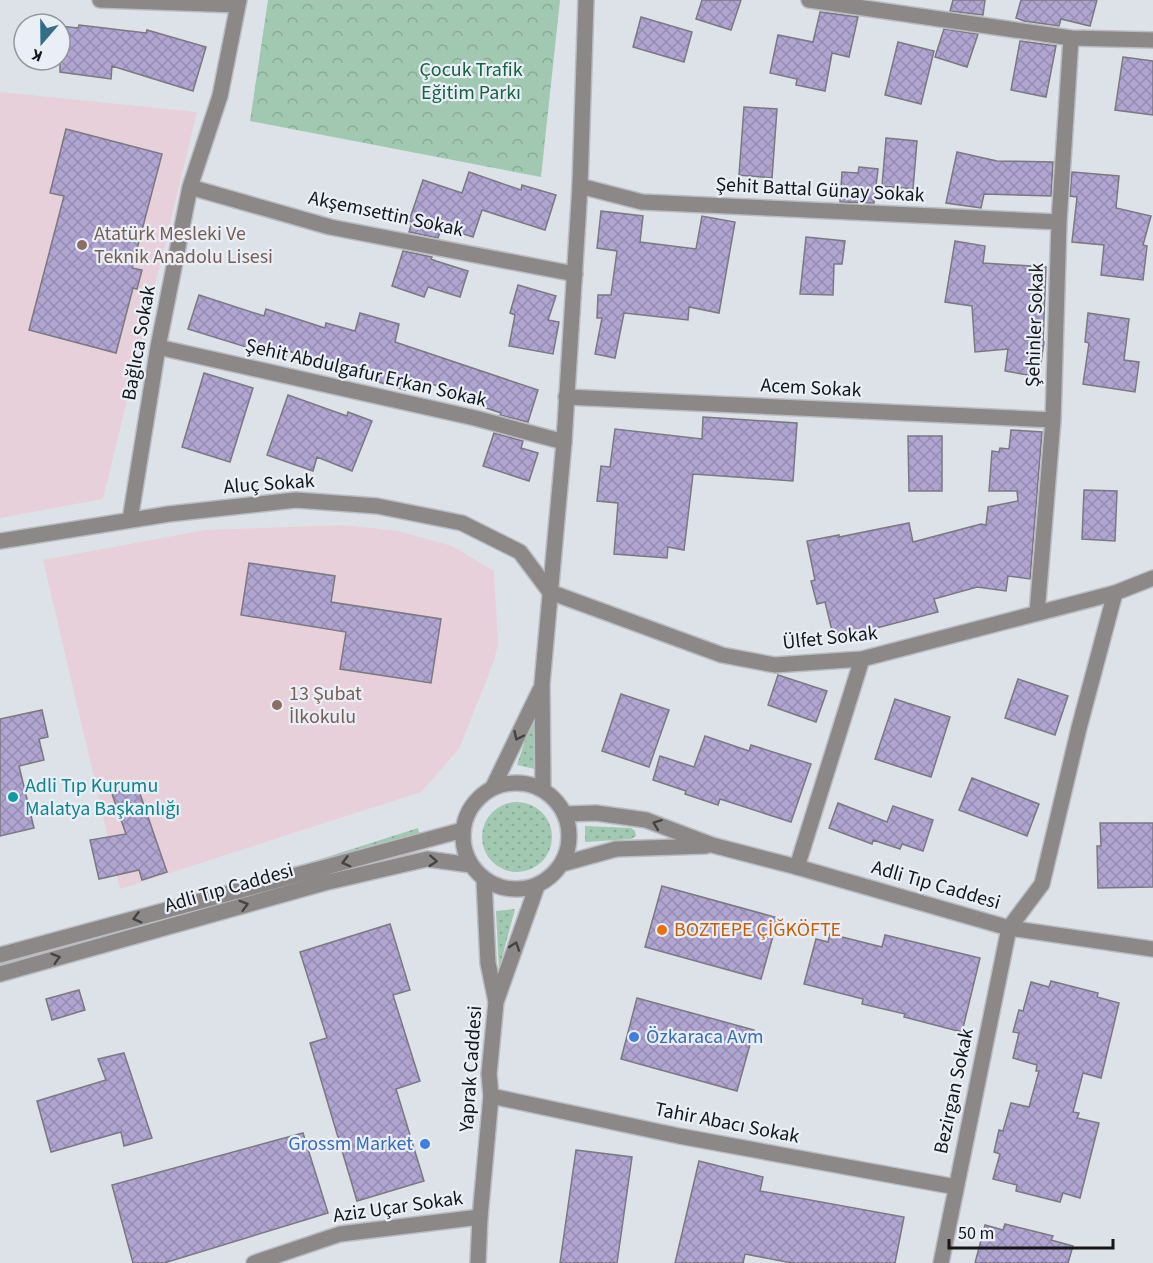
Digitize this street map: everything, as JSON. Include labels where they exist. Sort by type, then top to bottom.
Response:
[{"type":"street","points":[[100,0],[239,3]]},
{"type":"street","points":[[543,789],[542,684],[564,442],[575,274],[586,0]]},
{"type":"street","points":[[809,0],[1071,38],[1153,40]]},
{"type":"street","name":"Bağlıca Sokak","points":[[130,520],[158,347],[190,187],[220,96],[239,3]]},
{"type":"street","name":"Şehinler Sokak","points":[[1037,613],[1053,420],[1059,222],[1071,38]]},
{"type":"street","name":"Şehit Battal Günay Sokak","points":[[580,186],[642,202],[1059,222]]},
{"type":"street","name":"Akşemsettin Sokak","points":[[190,187],[330,227],[575,274]]},
{"type":"street","name":"Şehit Abdulgafur Erkan Sokak","points":[[158,347],[475,418],[564,442]]},
{"type":"street","name":"Acem Sokak","points":[[567,397],[1053,420]]},
{"type":"street","name":"Aluç Sokak","points":[[0,541],[130,520],[296,500],[377,506],[462,523],[520,552],[550,592]]},
{"type":"street","name":"Ülfet Sokak","points":[[550,592],[722,655],[775,665],[862,660],[1115,593],[1153,578]]},
{"type":"street","points":[[1009,928],[1042,884],[1079,728],[1115,593]]},
{"type":"street","points":[[797,867],[862,660]]},
{"type":"street","points":[[493,787],[542,684]]},
{"type":"street","points":[[537,886],[519,889],[500,887],[484,879],[471,865],[464,848],[463,830],[468,812],[479,797],[493,787],[510,783],[527,783],[543,789],[556,800],[566,814],[570,831],[569,848],[562,864]]},
{"type":"street","name":"Adli Tıp Caddesi","points":[[566,814],[596,813],[646,820],[712,845],[1009,928],[1153,949]]},
{"type":"street","name":"Adli Tıp Caddesi","points":[[0,956],[463,830]]},
{"type":"street","name":"Adli Tıp Caddesi","points":[[537,886],[551,877],[562,864],[616,849],[712,845]]},
{"type":"street","name":"Adli Tıp Caddesi","points":[[0,974],[324,883],[427,859],[471,865]]},
{"type":"street","points":[[484,879],[488,963],[496,1002]]},
{"type":"street","name":"Yaprak Caddesi","points":[[478,1263],[491,1096],[489,1074],[496,1002],[537,886]]},
{"type":"street","name":"Bezirgan Sokak","points":[[941,1263],[1009,928]]},
{"type":"street","name":"Tahir Abacı Sokak","points":[[491,1096],[679,1136],[956,1187]]},
{"type":"street","name":"Aziz Uçar Sokak","points":[[254,1263],[340,1234],[480,1217]]},
{"type":"shaded area","name":"Atatürk Mesleki Ve Teknik Anadolu Lisesi","points":[[0,92],[197,112],[103,499],[0,518]]},
{"type":"shaded area","name":"13 Şubat İlkokulu","points":[[343,525],[398,531],[452,546],[494,571],[498,644],[494,661],[459,749],[421,792],[120,889],[43,560],[205,530]]},
{"type":"green space","name":"Çocuk Trafik Eğitim Parkı","points":[[268,0],[560,0],[541,177],[250,121]]},
{"type":"green space","points":[[535,711],[535,769],[517,765]]},
{"type":"green space","points":[[517,802],[530,805],[542,812],[549,824],[552,837],[549,850],[542,862],[530,869],[517,872],[504,869],[492,862],[485,850],[482,837],[485,824],[492,812],[504,805]]},
{"type":"green space","points":[[585,826],[631,828],[635,831],[636,836],[631,839],[585,842]]},
{"type":"green space","points":[[418,828],[422,848],[351,864],[0,967],[0,961]]},
{"type":"green space","points":[[515,909],[499,969],[496,911]]},
{"type":"building","points":[[702,0],[741,0],[731,30],[696,19]]},
{"type":"building","points":[[953,0],[985,0],[983,15],[950,11]]},
{"type":"building","points":[[1021,0],[1097,0],[1090,26],[1061,19],[1059,26],[1016,18]]},
{"type":"building","points":[[820,12],[858,17],[849,57],[832,53],[825,91],[796,85],[797,79],[770,73],[778,35],[813,42]]},
{"type":"building","points":[[641,17],[692,32],[684,62],[633,47]]},
{"type":"building","points":[[79,25],[146,33],[147,30],[206,47],[193,91],[112,66],[111,79],[60,72],[72,72],[72,27],[78,28]]},
{"type":"building","points":[[944,29],[978,34],[967,67],[935,57]]},
{"type":"building","points":[[1020,41],[1056,46],[1046,97],[1011,90]]},
{"type":"building","points":[[898,42],[934,51],[921,104],[885,95]]},
{"type":"building","points":[[1123,57],[1153,61],[1153,115],[1115,110]]},
{"type":"building","points":[[744,107],[777,109],[772,178],[739,175]]},
{"type":"building","points":[[66,129],[162,154],[132,268],[142,270],[137,289],[133,288],[116,353],[29,330],[64,196],[50,193]]},
{"type":"building","points":[[886,138],[917,141],[913,189],[882,186]]},
{"type":"building","points":[[957,152],[997,161],[1053,162],[1051,196],[984,194],[981,208],[946,203]]},
{"type":"building","points":[[859,167],[878,169],[874,203],[840,202],[842,172],[858,173]]},
{"type":"building","points":[[469,172],[521,190],[522,185],[556,195],[545,230],[482,210],[473,237],[442,227],[438,238],[409,232],[412,222],[409,221],[423,180],[462,193]]},
{"type":"building","points":[[1072,172],[1119,176],[1116,208],[1151,216],[1143,245],[1147,246],[1143,280],[1101,275],[1104,245],[1072,242],[1077,197],[1070,196]]},
{"type":"building","points":[[601,211],[643,216],[640,242],[696,249],[702,216],[735,222],[719,313],[689,307],[688,320],[624,313],[615,358],[595,354],[602,318],[597,318],[598,295],[611,295],[617,251],[597,248]]},
{"type":"building","points":[[806,237],[845,241],[842,264],[834,264],[833,295],[800,294]]},
{"type":"building","points":[[955,241],[985,246],[983,263],[1046,267],[1044,342],[1039,377],[1005,371],[1008,349],[975,352],[972,306],[945,302]]},
{"type":"building","points":[[403,251],[432,257],[431,259],[436,261],[468,271],[460,297],[428,287],[424,297],[392,286]]},
{"type":"building","points":[[518,285],[556,296],[548,320],[559,322],[553,354],[509,346],[515,315],[510,313]]},
{"type":"building","points":[[199,295],[264,316],[266,309],[325,328],[326,323],[355,331],[360,313],[399,324],[395,342],[538,390],[528,422],[500,415],[501,413],[474,404],[475,400],[449,393],[450,389],[408,378],[405,390],[372,380],[374,375],[288,351],[285,359],[188,329]]},
{"type":"building","points":[[1088,313],[1129,319],[1124,360],[1139,362],[1135,392],[1083,384],[1089,343],[1085,342]]},
{"type":"building","points":[[204,373],[253,388],[230,462],[182,447]]},
{"type":"building","points":[[288,395],[347,416],[348,412],[372,421],[352,471],[317,457],[313,471],[267,455]]},
{"type":"building","points":[[703,417],[797,423],[793,481],[693,474],[684,550],[668,547],[667,558],[614,554],[618,503],[597,501],[601,466],[610,467],[615,429],[702,439]]},
{"type":"building","points":[[1011,430],[1042,432],[1030,579],[1008,576],[1006,591],[977,587],[934,599],[938,612],[834,639],[825,602],[817,604],[811,581],[815,580],[807,541],[909,523],[913,542],[981,524],[986,525],[988,507],[1018,501],[1017,491],[989,491],[992,451],[999,452],[1000,448],[1009,449]]},
{"type":"building","points":[[494,433],[523,441],[521,448],[538,453],[529,481],[483,466]]},
{"type":"building","points":[[908,436],[942,436],[942,491],[909,491]]},
{"type":"building","points":[[1084,490],[1117,491],[1115,541],[1082,539]]},
{"type":"building","points":[[249,563],[335,576],[331,602],[441,619],[431,683],[340,669],[346,632],[241,615]]},
{"type":"building","points":[[778,675],[827,691],[816,722],[768,705]]},
{"type":"building","points":[[1018,679],[1068,696],[1055,735],[1005,718]]},
{"type":"building","points":[[621,694],[669,710],[649,767],[602,751]]},
{"type":"building","points":[[895,699],[950,717],[931,777],[875,759]]},
{"type":"building","name":"Adli Tıp Kurumu Malatya Başkanlığı","points":[[42,710],[48,737],[39,739],[44,760],[19,766],[34,828],[0,836],[0,719]]},
{"type":"building","points":[[705,736],[749,751],[751,745],[811,764],[791,822],[720,799],[718,805],[653,780],[660,756],[694,767]]},
{"type":"building","points":[[972,778],[1039,804],[1027,836],[959,810]]},
{"type":"building","points":[[137,785],[167,872],[142,880],[139,870],[99,879],[90,840],[126,834],[112,794]]},
{"type":"building","points":[[838,803],[887,822],[893,806],[933,820],[923,851],[902,844],[900,849],[873,840],[872,844],[829,828]]},
{"type":"building","points":[[1100,823],[1153,823],[1153,887],[1098,888],[1097,846],[1101,846]]},
{"type":"building","points":[[662,886],[778,918],[761,979],[645,947]]},
{"type":"building","points":[[390,924],[410,990],[393,995],[420,1081],[396,1089],[424,1181],[357,1201],[310,1043],[327,1038],[300,952]]},
{"type":"building","points":[[830,934],[882,947],[885,935],[980,958],[962,1032],[904,1017],[905,1014],[862,1004],[863,999],[804,984],[816,939],[828,942]]},
{"type":"building","points":[[1051,981],[1098,993],[1097,997],[1119,1003],[1101,1078],[1083,1073],[1073,1112],[1079,1113],[1077,1118],[1099,1123],[1080,1198],[1063,1193],[1060,1202],[1016,1191],[1017,1185],[993,1179],[1000,1154],[994,1152],[999,1130],[1003,1131],[1011,1103],[1029,1107],[1039,1071],[1036,1071],[1037,1065],[1013,1058],[1019,1033],[1013,1032],[1019,1010],[1023,1011],[1031,982],[1049,987]]},
{"type":"building","points":[[79,990],[85,1010],[52,1020],[46,999]]},
{"type":"building","points":[[637,998],[754,1030],[737,1091],[621,1059]]},
{"type":"building","points":[[124,1053],[152,1138],[124,1146],[121,1132],[51,1152],[37,1101],[106,1080],[98,1059]]},
{"type":"building","points":[[303,1133],[328,1213],[164,1263],[133,1263],[112,1185]]},
{"type":"building","points":[[576,1150],[632,1157],[617,1263],[560,1263]]},
{"type":"building","points":[[699,1161],[763,1177],[760,1191],[904,1217],[895,1263],[792,1263],[745,1254],[743,1263],[675,1263]]},
{"type":"building","points":[[1005,1224],[1053,1236],[1051,1240],[1073,1246],[1068,1263],[975,1263],[985,1225],[1003,1230]]},
{"type":"place","name":"Atatürk Mesleki Ve Teknik Anadolu Lisesi","points":[[82,245]]},
{"type":"place","name":"13 Şubat İlkokulu","points":[[277,705]]},
{"type":"place","name":"Adli Tıp Kurumu Malatya Başkanlığı","points":[[13,797]]},
{"type":"place","name":"BOZTEPE ÇİĞKÖFTE","points":[[662,930]]},
{"type":"place","name":"Özkaraca Avm","points":[[634,1037]]},
{"type":"place","name":"Grossm Market","points":[[425,1144]]}]
